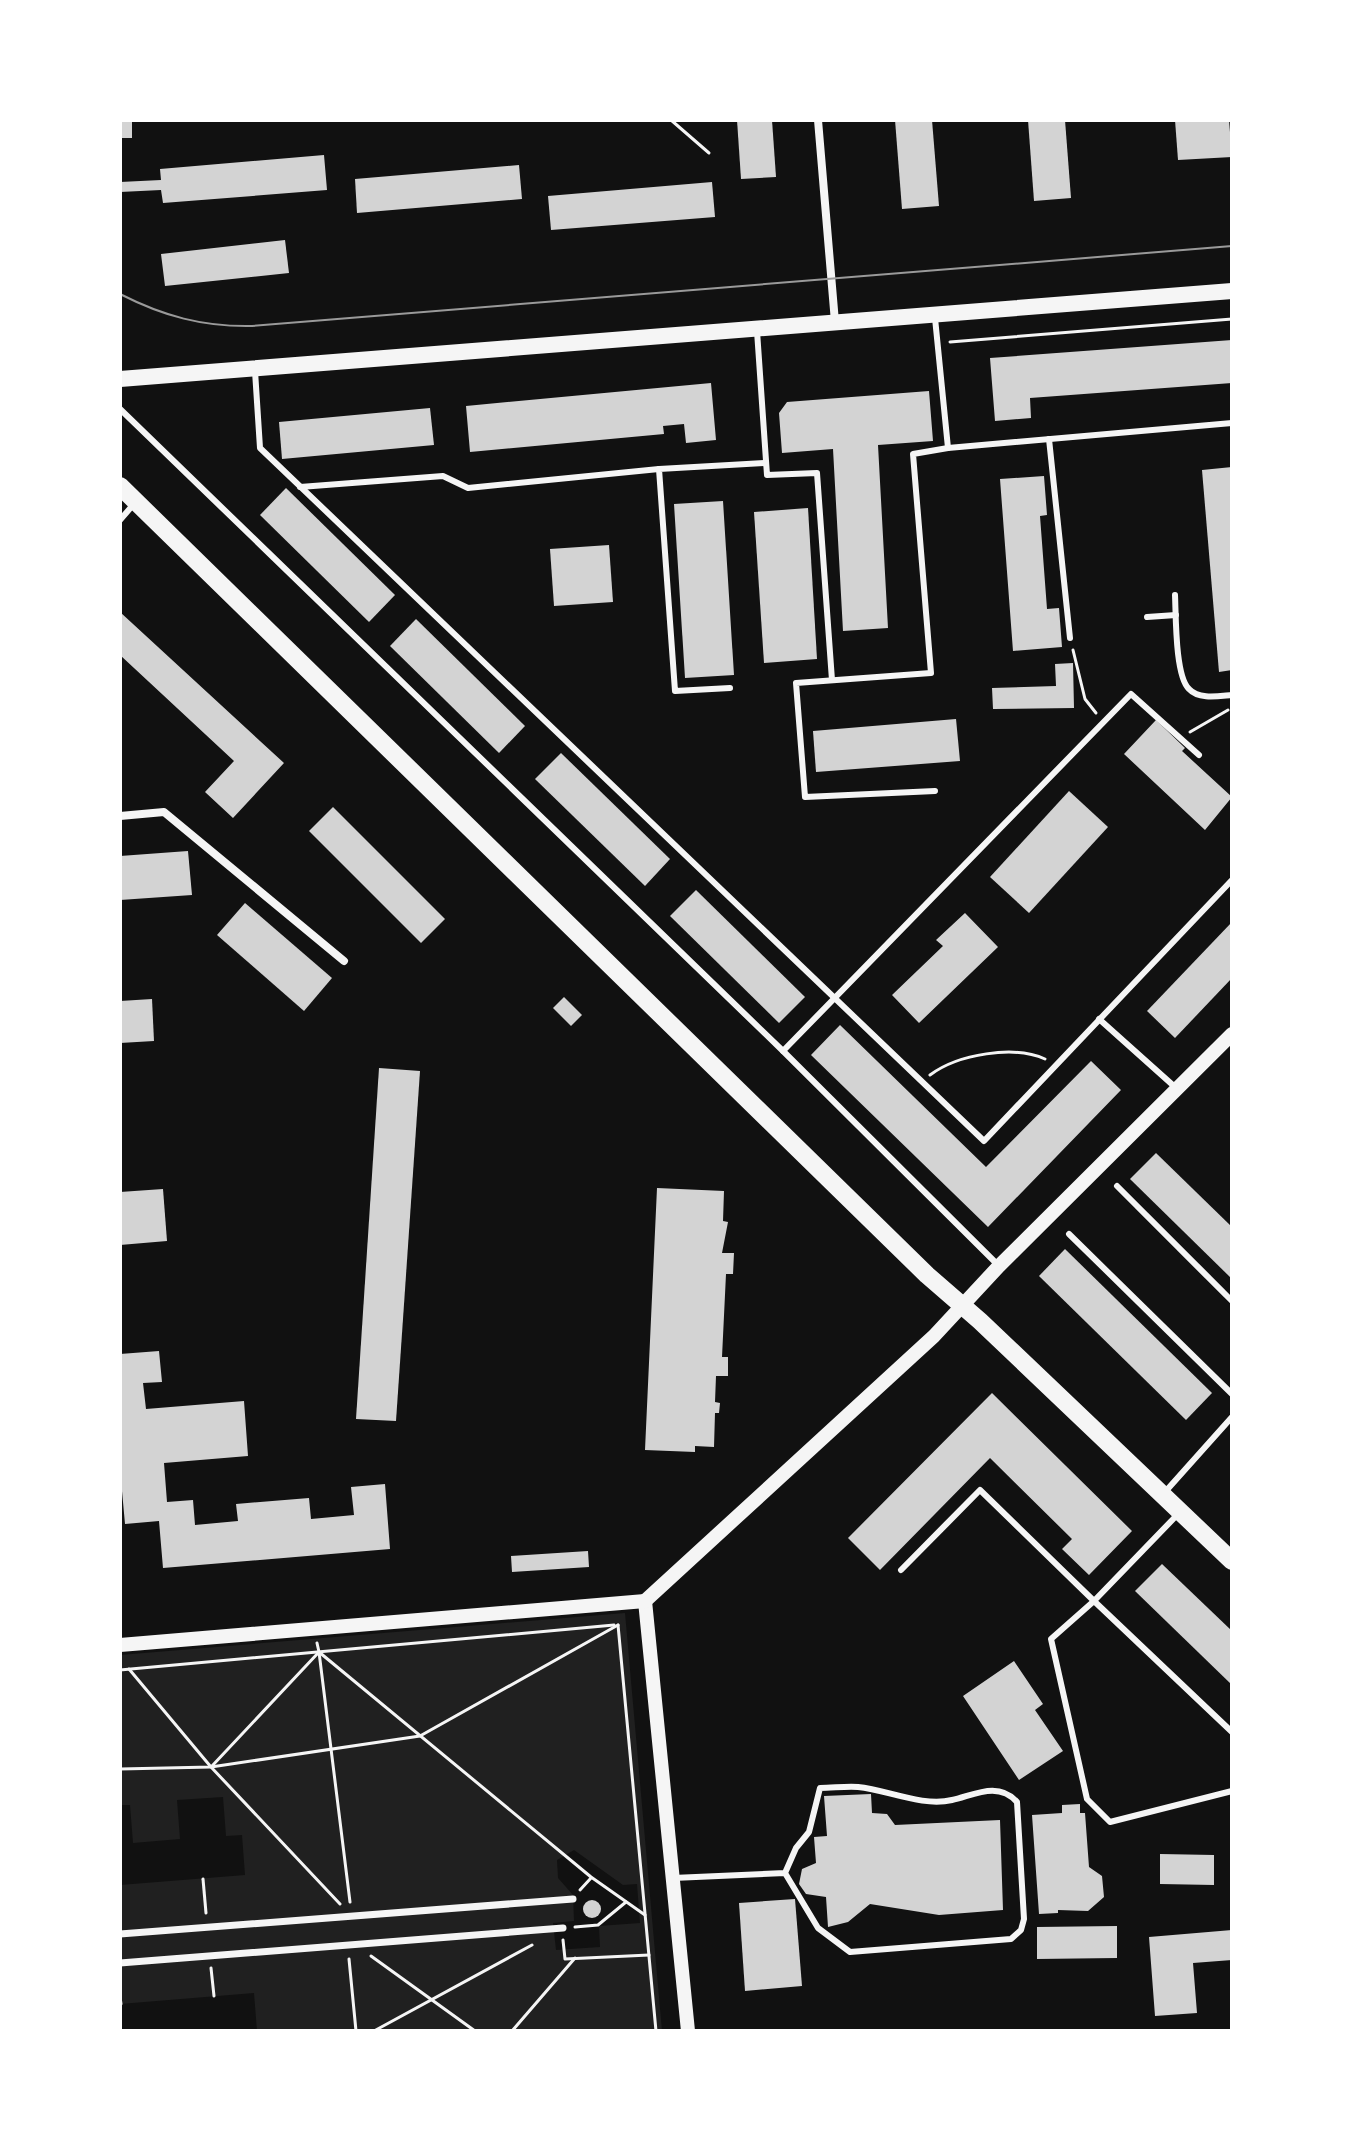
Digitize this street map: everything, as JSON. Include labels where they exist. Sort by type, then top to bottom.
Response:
[{"type":"main road","points":[[120,379],[1232,291]]},
{"type":"main road","points":[[120,486],[915,1264],[963,1305],[1232,1561]]},
{"type":"street","points":[[818,120],[835,322]]},
{"type":"street","points":[[120,816],[164,812],[344,961]]},
{"type":"street","points":[[120,1645],[645,1601],[934,1336],[999,1266],[1232,1034]]},
{"type":"street","points":[[645,1601],[688,2031]]},
{"type":"street","points":[[120,1934],[573,1899]]},
{"type":"street","points":[[120,1963],[563,1928]]},
{"type":"lane","points":[[935,314],[948,448]]},
{"type":"lane","points":[[757,328],[767,475],[817,473],[832,680]]},
{"type":"lane","points":[[255,367],[260,448],[984,1141],[1232,880]]},
{"type":"lane","points":[[120,409],[783,1051],[999,1266]]},
{"type":"lane","points":[[935,791],[805,797],[796,683],[931,673],[913,454],[948,448],[1232,423]]},
{"type":"lane","points":[[1049,439],[1070,638]]},
{"type":"lane","points":[[300,487],[443,476],[468,488],[659,469],[766,463]]},
{"type":"lane","points":[[659,469],[675,691],[730,688]]},
{"type":"lane","points":[[120,520],[137,501]]},
{"type":"lane","points":[[1175,595],[1182,677],[1189,690],[1203,696],[1232,695]]},
{"type":"lane","points":[[1147,617],[1176,615]]},
{"type":"lane","points":[[783,1051],[1131,694],[1199,755]]},
{"type":"lane","points":[[1099,1019],[1177,1090]]},
{"type":"lane","points":[[1117,1186],[1232,1301]]},
{"type":"lane","points":[[1069,1234],[1232,1394]]},
{"type":"lane","points":[[1163,1495],[1232,1417]]},
{"type":"lane","points":[[901,1570],[980,1490],[1232,1732]]},
{"type":"lane","points":[[1181,1512],[1094,1601],[1051,1639],[1087,1799],[1110,1822],[1232,1791]]},
{"type":"lane","points":[[858,1787],[919,1799],[951,1801],[975,1791],[998,1792],[1012,1796],[1017,1802],[1024,1919],[1021,1930],[1011,1939],[850,1952],[818,1928],[785,1873],[796,1848],[809,1832],[820,1788],[858,1787]]},
{"type":"lane","points":[[673,1878],[785,1873]]},
{"type":"path","points":[[671,120],[709,153]]},
{"type":"path","points":[[938,343],[1232,319]]},
{"type":"path","points":[[1070,638],[1085,699],[1104,722]]},
{"type":"path","points":[[1179,737],[1232,707]]},
{"type":"path","points":[[923,1083],[947,1065],[1001,1053],[1029,1053],[1056,1065]]},
{"type":"path","points":[[603,1605],[618,1625],[656,2031]]},
{"type":"path","points":[[120,1670],[618,1625]]},
{"type":"path","points":[[120,1769],[211,1767],[330,1752],[420,1736],[618,1625]]},
{"type":"path","points":[[315,1628],[352,1916]]},
{"type":"path","points":[[319,1652],[645,1915]]},
{"type":"path","points":[[211,1767],[319,1652]]},
{"type":"path","points":[[129,1669],[211,1767],[352,1916]]},
{"type":"path","points":[[374,2031],[563,1928],[598,1925],[626,1902]]},
{"type":"path","points":[[563,1928],[565,1959],[649,1955]]},
{"type":"path","points":[[350,1944],[475,2031]]},
{"type":"path","points":[[350,1944],[356,2031]]},
{"type":"path","points":[[512,2031],[575,1958]]},
{"type":"path","points":[[120,1997],[121,2004]]},
{"type":"shaded area","points":[[625,1613],[662,2031],[257,2031],[254,1993],[120,2004],[120,1885],[245,1875],[242,1835],[226,1836],[223,1797],[177,1800],[180,1839],[133,1843],[130,1805],[120,1805],[120,1655]],"holes":[[[574,1850],[623,1885],[637,1884],[640,1923],[599,1926],[600,1947],[556,1950],[553,1923],[574,1921],[573,1895],[558,1878],[557,1860]]]},
{"type":"building","points":[[120,120],[132,120],[132,138],[120,138]]},
{"type":"building","points":[[737,120],[772,120],[776,177],[741,179]]},
{"type":"building","points":[[895,120],[932,120],[939,206],[902,209]]},
{"type":"building","points":[[1028,120],[1065,120],[1071,198],[1034,201]]},
{"type":"building","points":[[1175,120],[1229,120],[1232,157],[1178,160]]},
{"type":"building","points":[[324,155],[327,190],[163,203],[161,190],[120,192],[120,182],[161,180],[160,169]]},
{"type":"building","points":[[519,165],[522,199],[357,213],[355,179]]},
{"type":"building","points":[[712,182],[715,217],[551,230],[548,196]]},
{"type":"building","points":[[285,240],[289,273],[165,286],[161,254]]},
{"type":"building","points":[[1232,340],[1232,383],[1030,398],[1031,418],[995,421],[990,358]]},
{"type":"building","points":[[711,383],[716,440],[686,443],[684,424],[663,426],[664,434],[470,452],[466,406]]},
{"type":"building","points":[[929,391],[933,441],[878,445],[888,628],[843,631],[833,449],[782,453],[779,413],[787,402]]},
{"type":"building","points":[[430,408],[434,445],[282,459],[279,422]]},
{"type":"building","points":[[1232,467],[1232,670],[1219,672],[1202,470]]},
{"type":"building","points":[[1044,476],[1047,515],[1040,516],[1047,609],[1059,608],[1062,647],[1013,651],[1000,479]]},
{"type":"building","points":[[286,488],[395,595],[369,622],[260,515]]},
{"type":"building","points":[[723,501],[734,675],[685,678],[674,504]]},
{"type":"building","points":[[808,508],[817,659],[764,663],[754,512]]},
{"type":"building","points":[[609,545],[613,602],[554,606],[550,549]]},
{"type":"building","points":[[120,612],[284,763],[233,818],[205,792],[234,761],[120,655]]},
{"type":"building","points":[[416,619],[525,726],[499,753],[390,646]]},
{"type":"building","points":[[1073,663],[1074,708],[993,709],[992,688],[1056,686],[1055,664]]},
{"type":"building","points":[[956,719],[960,761],[816,772],[813,731]]},
{"type":"building","points":[[1156,720],[1185,748],[1182,751],[1232,797],[1205,830],[1124,754]]},
{"type":"building","points":[[561,753],[670,859],[645,886],[535,779]]},
{"type":"building","points":[[1069,791],[1108,827],[1029,913],[990,877]]},
{"type":"building","points":[[333,807],[445,919],[421,943],[309,831]]},
{"type":"building","points":[[188,851],[192,895],[120,900],[120,856]]},
{"type":"building","points":[[696,890],[805,997],[779,1023],[670,916]]},
{"type":"building","points":[[245,903],[332,978],[304,1011],[217,935]]},
{"type":"building","points":[[965,913],[998,947],[919,1023],[892,995],[943,946],[936,940]]},
{"type":"building","points":[[1232,922],[1232,978],[1175,1038],[1147,1011]]},
{"type":"building","points":[[564,997],[582,1015],[571,1026],[553,1008]]},
{"type":"building","points":[[152,999],[154,1041],[120,1043],[120,1001]]},
{"type":"building","points":[[840,1025],[986,1167],[1091,1061],[1121,1090],[988,1227],[811,1055]]},
{"type":"building","points":[[379,1068],[420,1071],[396,1421],[356,1419]]},
{"type":"building","points":[[1156,1153],[1232,1227],[1232,1279],[1130,1179]]},
{"type":"building","points":[[657,1188],[724,1191],[723,1221],[728,1222],[722,1253],[734,1253],[733,1274],[726,1274],[722,1357],[728,1357],[728,1376],[716,1376],[715,1402],[720,1403],[719,1413],[715,1413],[714,1447],[695,1446],[695,1452],[645,1450]]},
{"type":"building","points":[[163,1189],[167,1241],[120,1245],[120,1192]]},
{"type":"building","points":[[1065,1249],[1212,1393],[1186,1420],[1039,1276]]},
{"type":"building","points":[[159,1351],[162,1382],[143,1383],[146,1409],[244,1401],[248,1456],[164,1463],[167,1502],[193,1500],[195,1525],[238,1521],[236,1504],[309,1498],[311,1519],[354,1515],[351,1487],[385,1484],[390,1549],[163,1568],[159,1521],[125,1524],[120,1469],[120,1354]]},
{"type":"building","points":[[992,1393],[1132,1531],[1089,1575],[1062,1549],[1072,1539],[990,1458],[880,1570],[848,1538]]},
{"type":"building","points":[[588,1551],[589,1567],[512,1572],[511,1556]]},
{"type":"building","points":[[1162,1564],[1232,1631],[1232,1685],[1135,1591]]},
{"type":"building","points":[[1014,1661],[1043,1704],[1035,1710],[1063,1751],[1019,1780],[963,1696]]},
{"type":"building","points":[[871,1794],[872,1813],[887,1814],[895,1825],[1000,1820],[1003,1910],[939,1915],[870,1904],[848,1922],[828,1927],[826,1897],[806,1894],[799,1884],[802,1869],[816,1863],[814,1837],[827,1836],[824,1796]]},
{"type":"building","points":[[1080,1804],[1080,1813],[1085,1813],[1089,1867],[1102,1876],[1104,1897],[1088,1911],[1058,1910],[1058,1913],[1039,1914],[1032,1815],[1062,1813],[1062,1805]]},
{"type":"building","points":[[1160,1854],[1214,1855],[1214,1885],[1160,1884]]},
{"type":"building","points":[[795,1899],[802,1986],[745,1991],[739,1903]]},
{"type":"building","points":[[588,1900],[596,1900],[601,1909],[599,1916],[588,1918],[583,1913],[583,1905]]},
{"type":"building","points":[[1117,1926],[1117,1958],[1037,1959],[1037,1927]]},
{"type":"building","points":[[1232,1930],[1232,1960],[1193,1963],[1197,2013],[1155,2016],[1149,1937]]},
{"type":"tram line","points":[[120,294],[184,319],[217,325],[252,326],[1232,246]]}]
